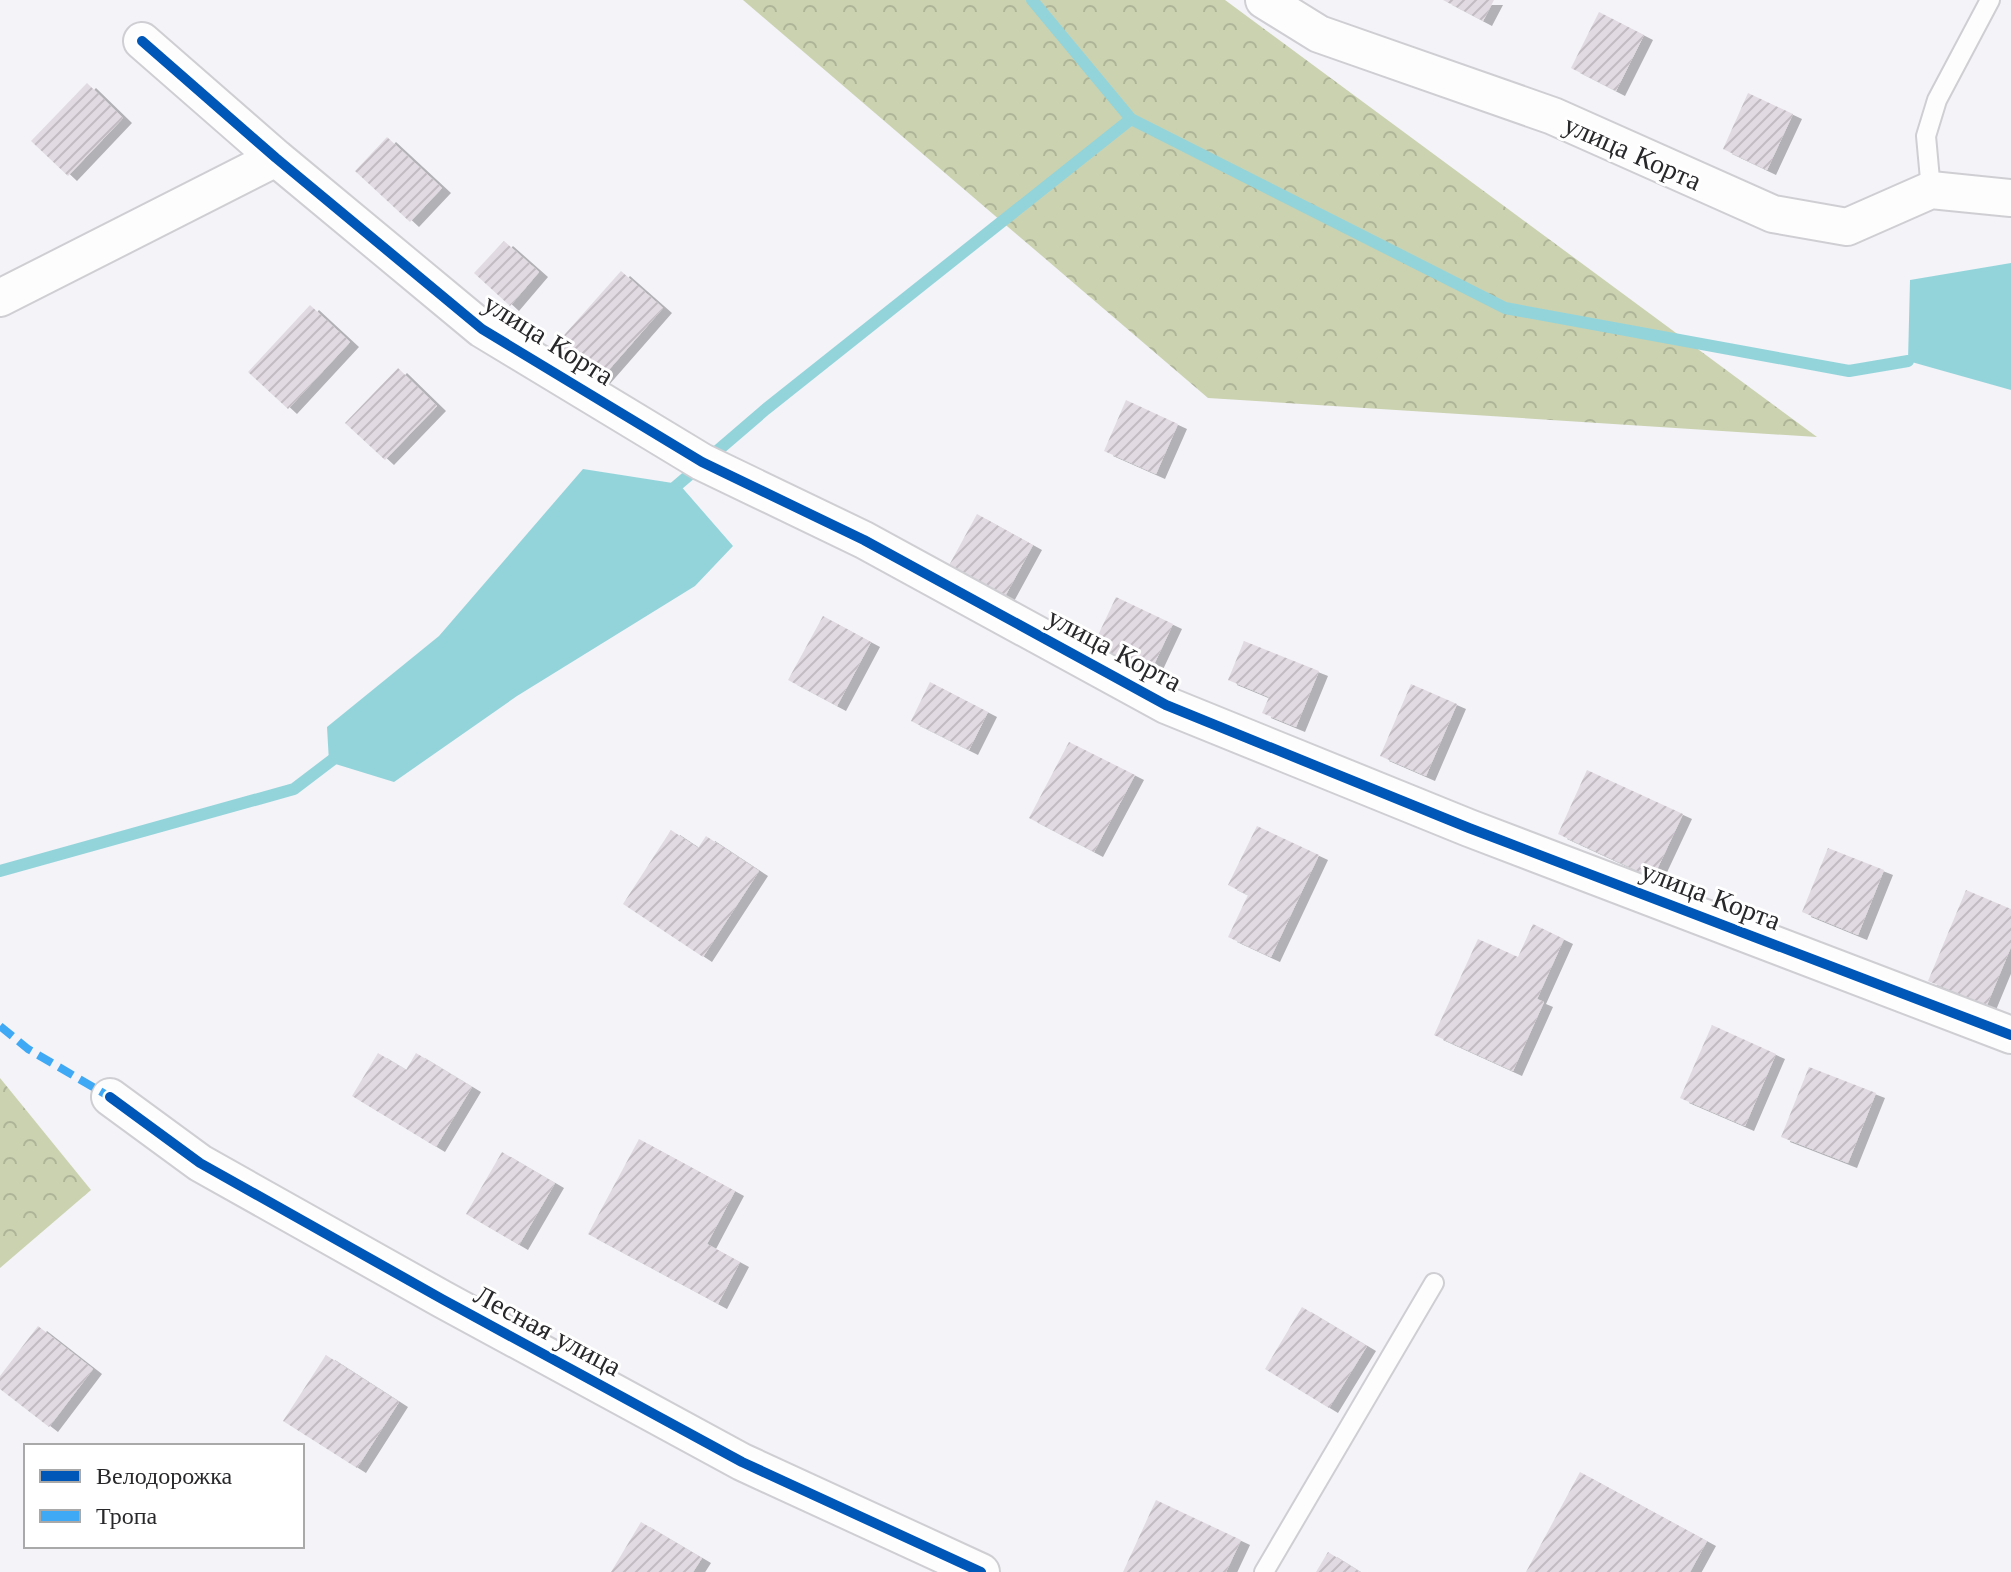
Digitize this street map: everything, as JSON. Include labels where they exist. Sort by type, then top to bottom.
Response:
[{"type":"street","name":"улица Корта","points":[[1264,0],[1319,34],[1553,116],[1773,214],[1847,227],[1931,190],[2011,198]]},
{"type":"street","name":"улица Корта","points":[[142,41],[276,158],[482,329],[702,462],[864,540],[1166,705],[1469,828],[2011,1035]]},
{"type":"street","points":[[0,298],[276,158]]},
{"type":"street","name":"Лесная улица","points":[[110,1097],[200,1163],[442,1299],[742,1462],[981,1572]]},
{"type":"lane","points":[[1931,190],[1926,136],[1937,100],[1990,0]]},
{"type":"lane","points":[[1264,1572],[1434,1283]]},
{"type":"green space","points":[[743,0],[1225,0],[1817,437],[1208,398]]},
{"type":"green space","points":[[0,1078],[91,1190],[0,1268]]},
{"type":"water","points":[[2011,263],[2011,390],[1908,361],[1910,280]]},
{"type":"water","points":[[583,469],[679,484],[733,546],[695,586],[517,696],[394,782],[329,762],[327,727],[439,636]]},
{"type":"building","points":[[1443,0],[1494,0],[1483,21]]},
{"type":"building","points":[[1599,12],[1644,35],[1616,91],[1571,68]]},
{"type":"building","points":[[87,83],[123,118],[68,176],[31,141]]},
{"type":"building","points":[[1748,93],[1793,114],[1767,170],[1723,149]]},
{"type":"building","points":[[387,137],[442,188],[410,222],[355,171]]},
{"type":"building","points":[[504,241],[539,272],[510,306],[474,273]]},
{"type":"building","points":[[621,271],[663,308],[592,389],[550,351]]},
{"type":"building","points":[[310,305],[350,342],[288,409],[248,372]]},
{"type":"building","points":[[398,368],[437,406],[385,460],[345,423]]},
{"type":"building","points":[[1126,400],[1178,424],[1156,474],[1104,451]]},
{"type":"building","points":[[977,514],[1033,545],[1003,600],[947,569]]},
{"type":"building","points":[[1116,597],[1173,624],[1150,673],[1093,646]]},
{"type":"building","points":[[823,616],[871,642],[837,706],[788,680]]},
{"type":"building","points":[[1244,641],[1319,671],[1296,727],[1262,713],[1269,697],[1228,680]]},
{"type":"building","points":[[930,682],[988,712],[969,750],[911,721]]},
{"type":"building","points":[[1411,684],[1457,704],[1426,776],[1380,756]]},
{"type":"building","points":[[1069,742],[1135,775],[1094,852],[1029,818]]},
{"type":"building","points":[[1587,770],[1683,814],[1653,878],[1558,834]]},
{"type":"building","points":[[1257,826],[1319,855],[1271,957],[1228,937],[1248,895],[1228,885]]},
{"type":"building","points":[[671,830],[698,848],[706,836],[759,871],[703,957],[623,904]]},
{"type":"building","points":[[1828,848],[1884,870],[1858,935],[1802,912]]},
{"type":"building","points":[[1966,890],[2011,909],[2011,947],[1987,1005],[1928,981]]},
{"type":"building","points":[[1533,924],[1564,939],[1537,999],[1544,1002],[1513,1071],[1434,1035],[1478,939],[1518,957]]},
{"type":"building","points":[[1712,1025],[1776,1054],[1745,1126],[1680,1098]]},
{"type":"building","points":[[378,1053],[406,1070],[416,1053],[472,1087],[436,1147],[352,1096]]},
{"type":"building","points":[[1809,1067],[1876,1093],[1848,1163],[1781,1137]]},
{"type":"building","points":[[639,1139],[735,1191],[707,1244],[740,1262],[718,1304],[588,1234]]},
{"type":"building","points":[[502,1152],[555,1183],[519,1245],[466,1214]]},
{"type":"building","points":[[1302,1307],[1367,1346],[1329,1408],[1265,1369]]},
{"type":"building","points":[[38,1326],[93,1369],[49,1427],[0,1389],[0,1376]]},
{"type":"building","points":[[326,1355],[399,1402],[357,1468],[283,1421]]},
{"type":"building","points":[[1580,1472],[1707,1541],[1690,1572],[1526,1572]]},
{"type":"building","points":[[1156,1500],[1241,1540],[1226,1572],[1123,1572]]},
{"type":"building","points":[[641,1522],[702,1558],[693,1572],[611,1572]]},
{"type":"building","points":[[1328,1552],[1360,1572],[1316,1572]]},
{"type":"waterway","points":[[1032,0],[1131,119],[1505,308],[1849,371],[1908,361]]},
{"type":"waterway","points":[[667,494],[766,409],[1131,119]]},
{"type":"waterway","points":[[0,871],[294,789],[340,754]]},
{"type":"marked path","points":[[0,1026],[28,1049],[110,1097]]},
{"type":"cycle path","points":[[142,41],[276,158],[482,329],[702,462],[864,540],[1166,705],[1469,828],[2011,1035]]},
{"type":"cycle path","points":[[110,1097],[200,1163],[442,1299],[742,1462],[981,1572]]}]
